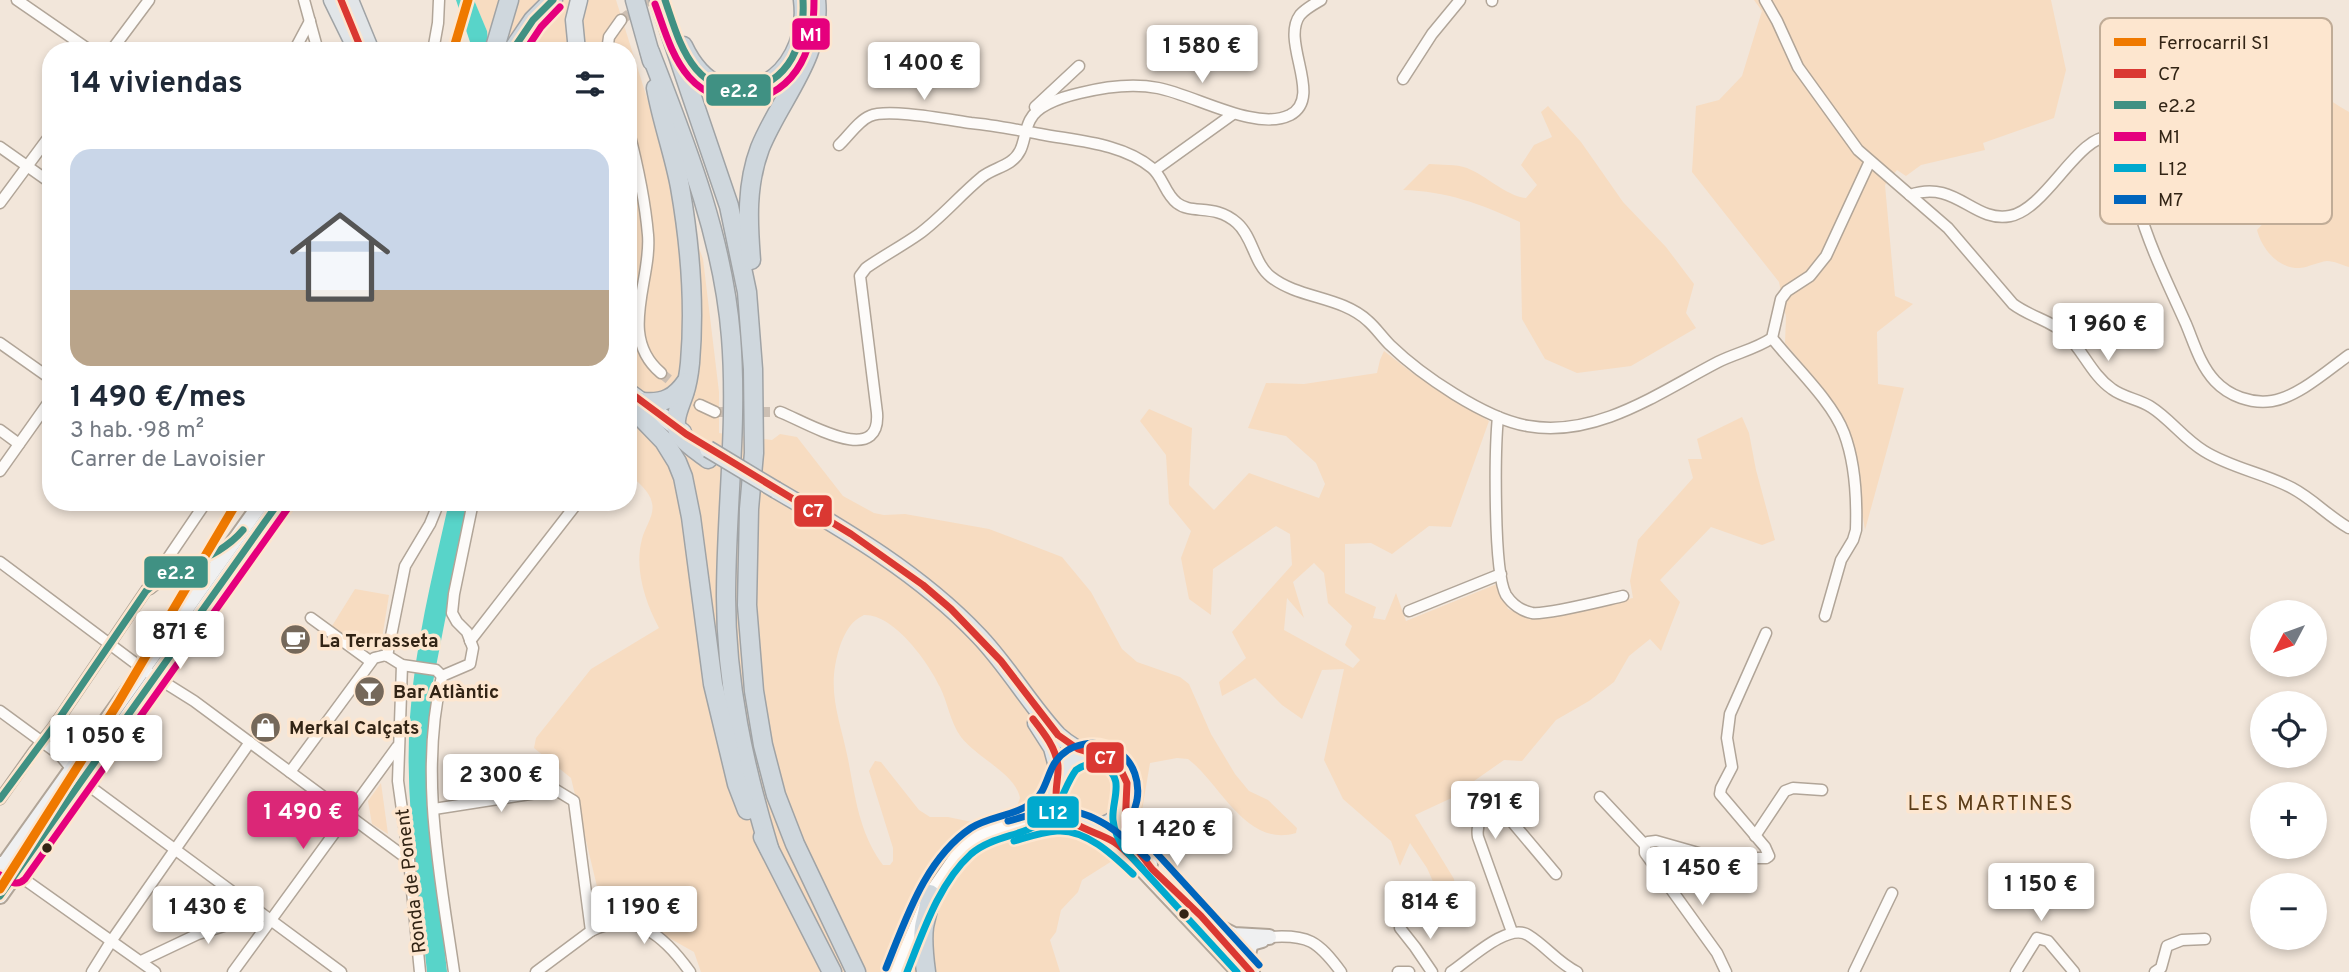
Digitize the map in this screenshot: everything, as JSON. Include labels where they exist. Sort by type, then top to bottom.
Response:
[{"type":"highway","points":[[498,42],[509,0]]},
{"type":"highway","points":[[516,42],[537,0]]},
{"type":"highway","points":[[505,42],[526,20],[553,0]]},
{"type":"highway","points":[[635,0],[650,52],[695,170],[709,215],[726,294],[734,388],[726,598],[728,655],[733,699],[751,789],[769,848]]},
{"type":"highway","points":[[659,0],[729,206],[747,292],[751,330],[754,453],[747,605],[754,691],[763,746],[776,794],[795,844],[856,972]]},
{"type":"highway","points":[[665,0],[693,66],[719,87],[740,91],[763,86],[786,68],[796,51],[802,32],[803,0]]},
{"type":"highway","points":[[751,330],[754,296],[748,209],[751,178],[763,141],[811,49],[816,25],[816,0]]},
{"type":"highway","points":[[650,52],[660,113],[680,186],[691,290],[690,365],[676,426],[681,437],[708,454]]},
{"type":"highway","points":[[637,403],[655,403],[673,397],[686,382]]},
{"type":"highway","points":[[637,407],[664,441],[683,477],[691,517],[713,684],[744,803],[832,972]]},
{"type":"highway","points":[[926,972],[924,926],[930,894]]},
{"type":"main road","points":[[332,0],[355,42]]},
{"type":"main road","points":[[341,0],[357,42]]},
{"type":"main road","points":[[350,0],[368,42]]},
{"type":"main road","points":[[359,0],[370,42]]},
{"type":"main road","points":[[575,42],[574,20],[579,0]]},
{"type":"main road","points":[[637,405],[676,426]]},
{"type":"main road","points":[[637,405],[708,454],[879,552],[939,598],[1001,661],[1058,735],[1091,754]]},
{"type":"main road","points":[[775,494],[888,568],[961,630],[996,667],[1044,735],[1052,748],[1059,774]]},
{"type":"main road","points":[[0,896],[5,868],[77,774],[149,672],[256,511]]},
{"type":"main road","points":[[149,672],[273,511]]},
{"type":"main road","points":[[1240,972],[1126,852],[1109,839],[1079,825],[1061,811],[1055,790],[1059,774],[1070,760],[1100,754],[1112,760],[1124,774],[1128,791],[1123,820],[1136,848],[1251,972]]},
{"type":"main road","points":[[1079,825],[1097,827],[1109,823],[1124,808]]},
{"type":"main road","points":[[1201,916],[1234,935],[1269,937]]},
{"type":"main road","points":[[1209,940],[1233,952],[1251,942],[1269,937]]},
{"type":"main road","points":[[1251,942],[1247,958],[1251,972]]},
{"type":"street","points":[[17,0],[78,42]]},
{"type":"street","points":[[118,42],[149,0]]},
{"type":"street","points":[[304,0],[316,42]]},
{"type":"street","points":[[435,42],[439,0]]},
{"type":"street","points":[[1031,117],[1049,104],[1077,93],[1138,86],[1175,92],[1247,118],[1288,116],[1296,111],[1303,94],[1295,41],[1296,23],[1300,15],[1321,0]]},
{"type":"street","points":[[1403,79],[1425,43],[1460,0]]},
{"type":"street","points":[[1765,0],[1798,66],[1858,150],[1958,238],[2013,304],[2067,335],[2110,388],[2149,405],[2185,438],[2204,451],[2293,489],[2349,528]]},
{"type":"street","points":[[608,42],[621,20]]},
{"type":"street","points":[[299,42],[311,21]]},
{"type":"street","points":[[780,412],[826,433],[858,441],[870,436],[877,428],[860,276],[866,268],[922,232],[983,176],[1009,163],[1021,151],[1033,110],[1079,66]]},
{"type":"street","points":[[839,145],[867,117],[890,113],[982,124],[1103,146],[1125,153],[1155,170],[1176,203],[1187,208],[1219,212],[1238,224],[1270,277],[1352,310],[1367,320],[1390,345],[1440,384],[1498,417],[1527,426],[1550,428],[1608,417],[1721,360],[1764,344],[1772,338],[1781,299],[1787,291],[1817,270],[1870,161]]},
{"type":"street","points":[[1155,170],[1233,114]]},
{"type":"street","points":[[1910,195],[1923,191],[1940,191],[1994,216],[2014,215],[2035,202],[2058,176],[2100,140]]},
{"type":"street","points":[[0,202],[42,146]]},
{"type":"street","points":[[0,147],[42,177]]},
{"type":"street","points":[[637,179],[648,236],[648,265],[637,322],[640,342],[651,365],[661,373]]},
{"type":"street","points":[[2144,224],[2203,363],[2214,380],[2236,397],[2271,401],[2291,395],[2349,355]]},
{"type":"street","points":[[1772,338],[1830,408],[1844,433],[1850,457],[1856,530],[1842,560],[1825,615]]},
{"type":"street","points":[[0,343],[42,373]]},
{"type":"street","points":[[700,405],[715,412]]},
{"type":"street","points":[[0,471],[42,412]]},
{"type":"street","points":[[1498,417],[1496,469],[1501,574],[1507,596],[1517,607],[1531,613],[1623,596]]},
{"type":"street","points":[[0,430],[19,444]]},
{"type":"street","points":[[0,799],[111,644],[200,511]]},
{"type":"street","points":[[262,527],[282,511]]},
{"type":"street","points":[[387,656],[405,566],[435,511]]},
{"type":"street","points":[[290,772],[370,661],[378,656],[387,656],[406,665],[439,673],[470,664],[473,648],[467,632],[452,613],[471,511]]},
{"type":"street","points":[[470,641],[571,511]]},
{"type":"street","points":[[146,591],[166,575],[207,560],[235,541]]},
{"type":"street","points":[[0,562],[409,860]]},
{"type":"street","points":[[1409,611],[1501,574]]},
{"type":"street","points":[[310,618],[370,661]]},
{"type":"street","points":[[1645,845],[1656,841],[1716,858],[1769,856],[1720,794],[1732,767],[1727,738],[1730,714],[1766,633]]},
{"type":"street","name":"Ronda de Ponent","points":[[406,665],[397,747],[398,781],[420,972]]},
{"type":"street","name":"Ronda de Ponent","points":[[439,673],[432,778],[438,856],[454,972]]},
{"type":"street","points":[[0,711],[42,742],[77,774],[341,972]]},
{"type":"street","points":[[92,972],[250,742]]},
{"type":"street","points":[[233,972],[397,747]]},
{"type":"street","points":[[1755,836],[1785,791],[1793,788],[1822,790]]},
{"type":"street","points":[[434,809],[556,790],[574,801],[591,931]]},
{"type":"street","points":[[896,971],[930,894],[957,855],[985,833],[1039,811],[1055,790]]},
{"type":"street","points":[[1600,797],[1645,845],[1646,853],[1717,953],[1726,972]]},
{"type":"street","points":[[1512,932],[1478,837],[1477,827],[1483,816],[1491,809],[1506,815],[1556,874]]},
{"type":"street","points":[[985,833],[997,834],[1060,820],[1079,825]]},
{"type":"street","points":[[5,868],[155,972]]},
{"type":"street","points":[[1854,972],[1892,892]]},
{"type":"street","points":[[141,961],[198,934],[243,920],[258,910]]},
{"type":"street","points":[[536,972],[591,931],[613,923],[640,926],[665,942],[690,972]]},
{"type":"street","points":[[1400,928],[1432,972]]},
{"type":"street","points":[[1451,972],[1512,932],[1528,935],[1553,957],[1577,972]]},
{"type":"street","points":[[1269,937],[1291,936],[1307,939],[1327,953],[1341,972]]},
{"type":"street","points":[[2016,972],[2034,940],[2041,938],[2048,941],[2074,972]]},
{"type":"street","points":[[2155,972],[2163,964],[2167,946],[2182,940],[2205,939]]},
{"type":"street","points":[[1398,972],[1409,972]]},
{"type":"shaded area","points":[[474,0],[616,0],[629,42],[488,42],[487,31]]},
{"type":"shaded area","points":[[1754,0],[2051,0],[2066,70],[2054,118],[1983,143],[1985,150],[1921,165],[1906,176],[1897,170],[1885,185],[1895,296],[1913,304],[1877,332],[1878,384],[1904,388],[1865,530],[1850,437],[1818,382],[1785,343],[1786,317],[1779,282],[1692,172],[1696,106],[1719,100],[1742,76],[1762,11]]},
{"type":"shaded area","points":[[637,66],[665,155],[703,259],[719,392],[719,433],[772,440],[780,434],[797,437],[843,496],[874,513],[905,514],[989,529],[1062,557],[1091,592],[1122,649],[1137,662],[1180,677],[1189,684],[1211,734],[1235,774],[1249,791],[1268,800],[1297,828],[1296,833],[1278,835],[1249,823],[1188,759],[1177,758],[1150,763],[1140,822],[1131,849],[1082,880],[1078,892],[1061,910],[1056,932],[1050,940],[1060,972],[701,972],[694,952],[600,899],[571,778],[534,748],[536,738],[591,669],[659,628],[645,596],[640,573],[642,539],[653,508],[646,490],[639,483]],"holes":[[[864,615],[887,622],[909,641],[927,665],[940,687],[961,737],[1011,781],[1020,798],[1016,809],[1002,817],[972,822],[948,817],[930,817],[919,810],[881,762],[875,761],[869,771],[893,848],[893,861],[890,865],[883,865],[862,825],[835,702],[834,674],[841,643],[852,623]]]},
{"type":"shaded area","points":[[2332,101],[2349,112],[2349,267],[2327,261],[2300,268],[2285,265],[2267,251],[2257,230],[2263,224],[2332,224]]},
{"type":"shaded area","points":[[1548,106],[1581,142],[1623,202],[1666,247],[1694,284],[1686,313],[1696,328],[1631,366],[1577,373],[1545,359],[1522,319],[1520,222],[1463,200],[1434,193],[1403,190],[1429,164],[1448,165],[1467,168],[1511,194],[1526,198],[1537,185],[1521,165],[1534,145],[1552,137],[1541,112]]},
{"type":"shaded area","points":[[1384,351],[1415,375],[1489,421],[1451,527],[1429,526],[1392,554],[1371,543],[1345,544],[1345,593],[1376,607],[1373,618],[1385,620],[1396,593],[1406,621],[1497,584],[1508,609],[1531,618],[1633,598],[1630,581],[1638,540],[1693,478],[1688,459],[1702,459],[1697,439],[1742,417],[1749,433],[1775,540],[1762,545],[1711,527],[1660,580],[1680,602],[1661,651],[1650,639],[1629,656],[1614,682],[1589,701],[1556,720],[1522,761],[1504,760],[1474,781],[1483,801],[1467,808],[1458,795],[1415,815],[1454,879],[1458,913],[1446,911],[1427,868],[1410,843],[1400,866],[1391,841],[1343,799],[1324,760],[1344,669],[1322,670],[1302,719],[1282,705],[1255,678],[1222,696],[1219,682],[1246,658],[1232,632],[1292,565],[1290,534],[1276,526],[1213,569],[1211,615],[1189,599],[1181,558],[1191,531],[1169,504],[1166,455],[1140,421],[1149,409],[1192,428],[1189,485],[1214,510],[1249,473],[1319,498],[1325,484],[1316,463],[1286,436],[1248,428],[1266,383],[1304,384],[1377,373]],"holes":[[[1314,563],[1324,573],[1328,603],[1352,626],[1345,645],[1360,660],[1353,668],[1284,630],[1287,598],[1304,618],[1293,582]]]},
{"type":"shaded area","points":[[355,589],[389,595],[381,645],[366,650],[332,626]]},
{"type":"shaded area","points":[[381,783],[388,834],[372,824],[368,801]]},
{"type":"water","points":[[456,0],[474,0],[487,31],[488,42],[470,42]]},
{"type":"water","points":[[447,511],[466,511],[433,682],[430,714],[428,794],[447,972],[427,972],[409,781],[412,690]]},
{"type":"tunnel","points":[[621,20],[649,0]]},
{"type":"tunnel","points":[[661,373],[700,405]]},
{"type":"tunnel","points":[[715,412],[780,412]]},
{"type":"rail line","name":"S1","points":[[456,42],[468,0]]},
{"type":"rail line","name":"S1","points":[[0,889],[118,703],[232,511]]},
{"type":"transit line","name":"C7","points":[[341,0],[358,42]]},
{"type":"transit line","name":"e2.2","points":[[518,42],[533,20],[553,0]]},
{"type":"transit line","name":"e2.2","points":[[665,0],[690,62],[707,80],[733,90],[760,86],[783,70],[792,58],[800,37],[803,0]]},
{"type":"transit line","name":"M1","points":[[655,4],[673,51],[689,77],[702,89],[717,96],[749,100],[778,89],[801,63],[812,32],[814,0]]},
{"type":"transit line","name":"M1","points":[[531,42],[560,7]]},
{"type":"transit line","name":"C7","points":[[637,398],[686,434],[851,534],[923,585],[951,609],[1001,661],[1058,735],[1078,749],[1110,759],[1119,766],[1127,783],[1125,827],[1136,848],[1152,869],[1201,916],[1251,972]]},
{"type":"transit line","name":"e2.2","points":[[0,896],[273,511]]},
{"type":"transit line","name":"M1","points":[[0,875],[15,883],[25,879],[286,511]]},
{"type":"transit line","name":"e2.2","points":[[0,799],[54,726],[146,591],[170,575],[221,549],[243,530]]},
{"type":"transit line","name":"C7","points":[[1033,719],[1049,741],[1057,759],[1056,798],[1060,809],[1077,825],[1118,845],[1142,868]]},
{"type":"transit line","name":"M7","points":[[886,968],[919,891],[941,856],[971,828],[1034,801],[1060,757],[1075,747],[1093,743],[1111,747],[1129,762],[1137,780],[1138,793],[1133,815],[1140,835],[1259,965]]},
{"type":"transit line","name":"L12","points":[[907,972],[933,909],[960,866],[971,854],[989,843],[1027,830],[1045,820],[1055,809],[1076,770],[1091,764],[1102,766],[1114,776],[1114,824],[1125,850],[1237,972]]},
{"type":"transit line","name":"M7","points":[[1008,821],[1057,810],[1083,814],[1118,833],[1147,858]]},
{"type":"transit line","name":"L12","points":[[1014,841],[1051,832],[1068,831],[1089,839],[1133,874]]},
{"type":"place","name":"La Terrasseta","points":[[296,640]]},
{"type":"place","name":"Bar Atlàntic","points":[[370,691]]},
{"type":"place","name":"Merkal Calçats","points":[[266,727]]},
{"type":"district","name":"LES MARTINES","points":[[1991,803]]}]
